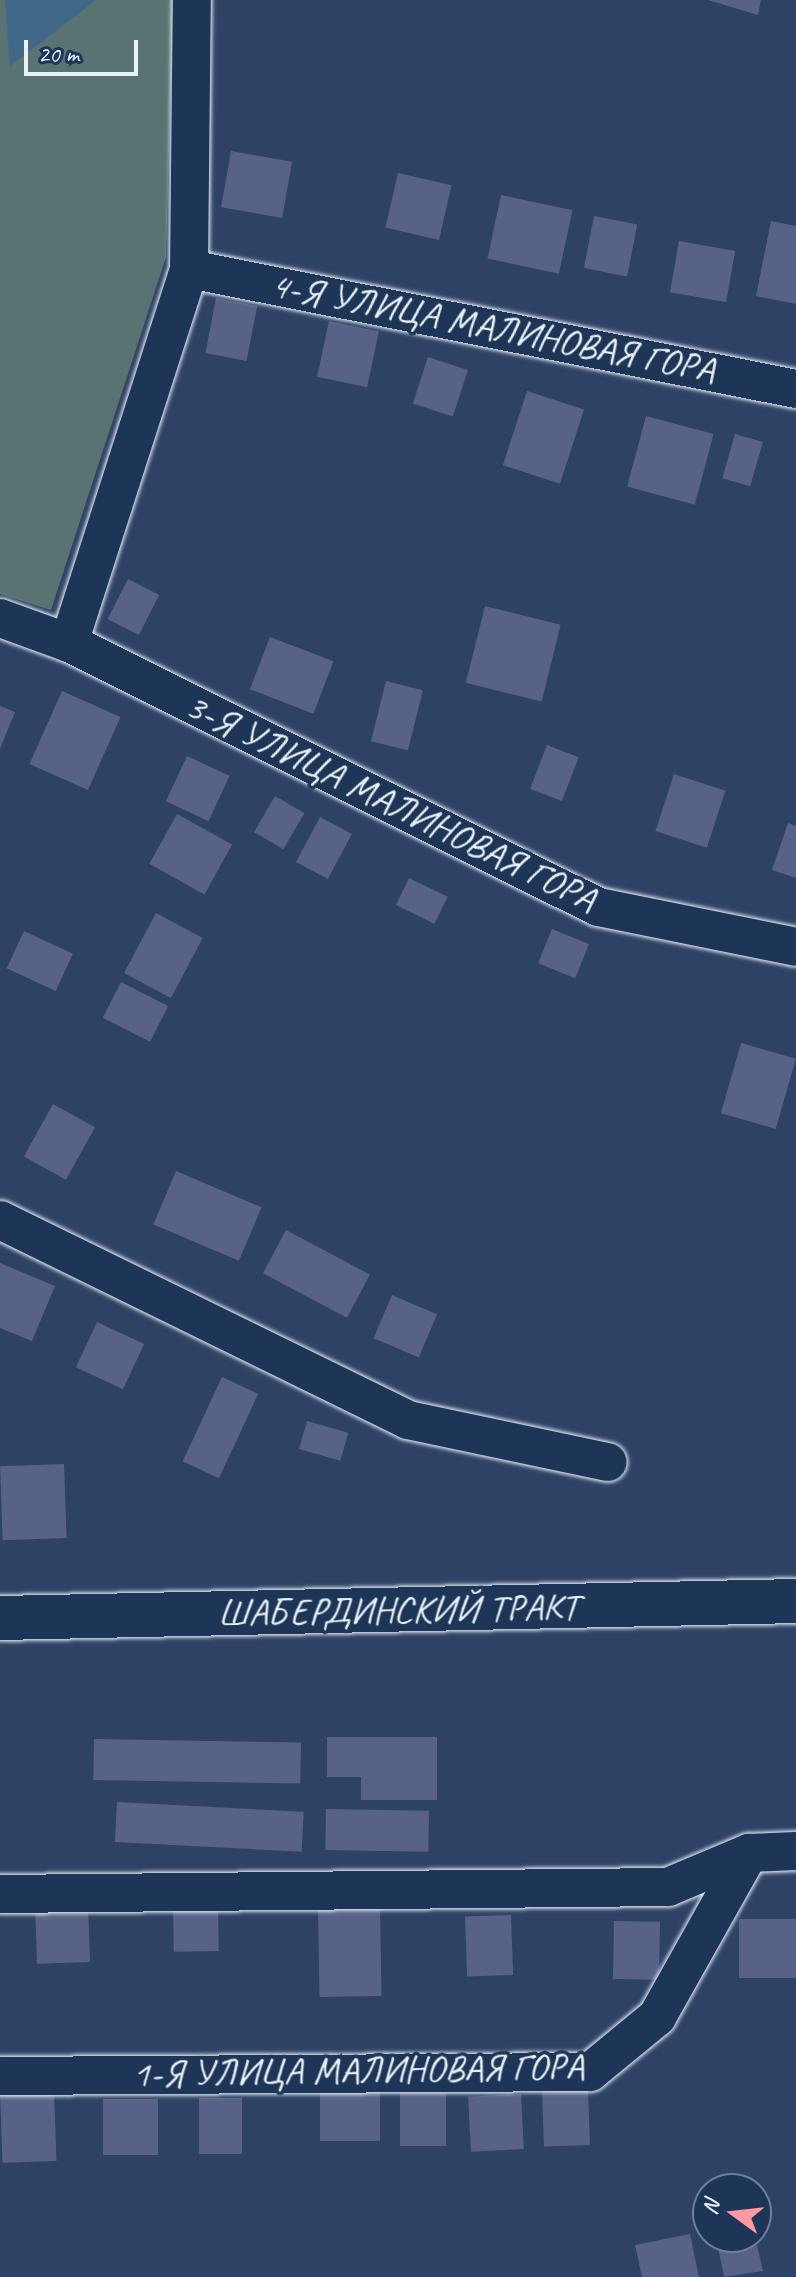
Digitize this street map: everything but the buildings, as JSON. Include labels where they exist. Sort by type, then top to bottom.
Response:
[{"type":"main road","name":"ШАБЕРДИНСКИЙ ТРАКТ","points":[[0,1618],[796,1601]]},
{"type":"street","points":[[69,643],[189,269],[192,0]]},
{"type":"street","name":"4-Я УЛИЦА МАЛИНОВАЯ ГОРА","points":[[189,269],[796,389]]},
{"type":"street","name":"3-Я УЛИЦА МАЛИНОВАЯ ГОРА","points":[[0,618],[69,643],[598,907],[796,947]]},
{"type":"street","points":[[0,1220],[408,1420],[608,1462]]},
{"type":"street","points":[[0,1894],[668,1887],[749,1853],[796,1851]]},
{"type":"street","name":"1-Я УЛИЦА МАЛИНОВАЯ ГОРА","points":[[0,2076],[590,2072],[657,2017],[749,1853]]},
{"type":"green space","points":[[0,0],[173,0],[166,257],[51,610],[0,594]]},
{"type":"water","points":[[5,0],[96,0],[10,66]]}]
